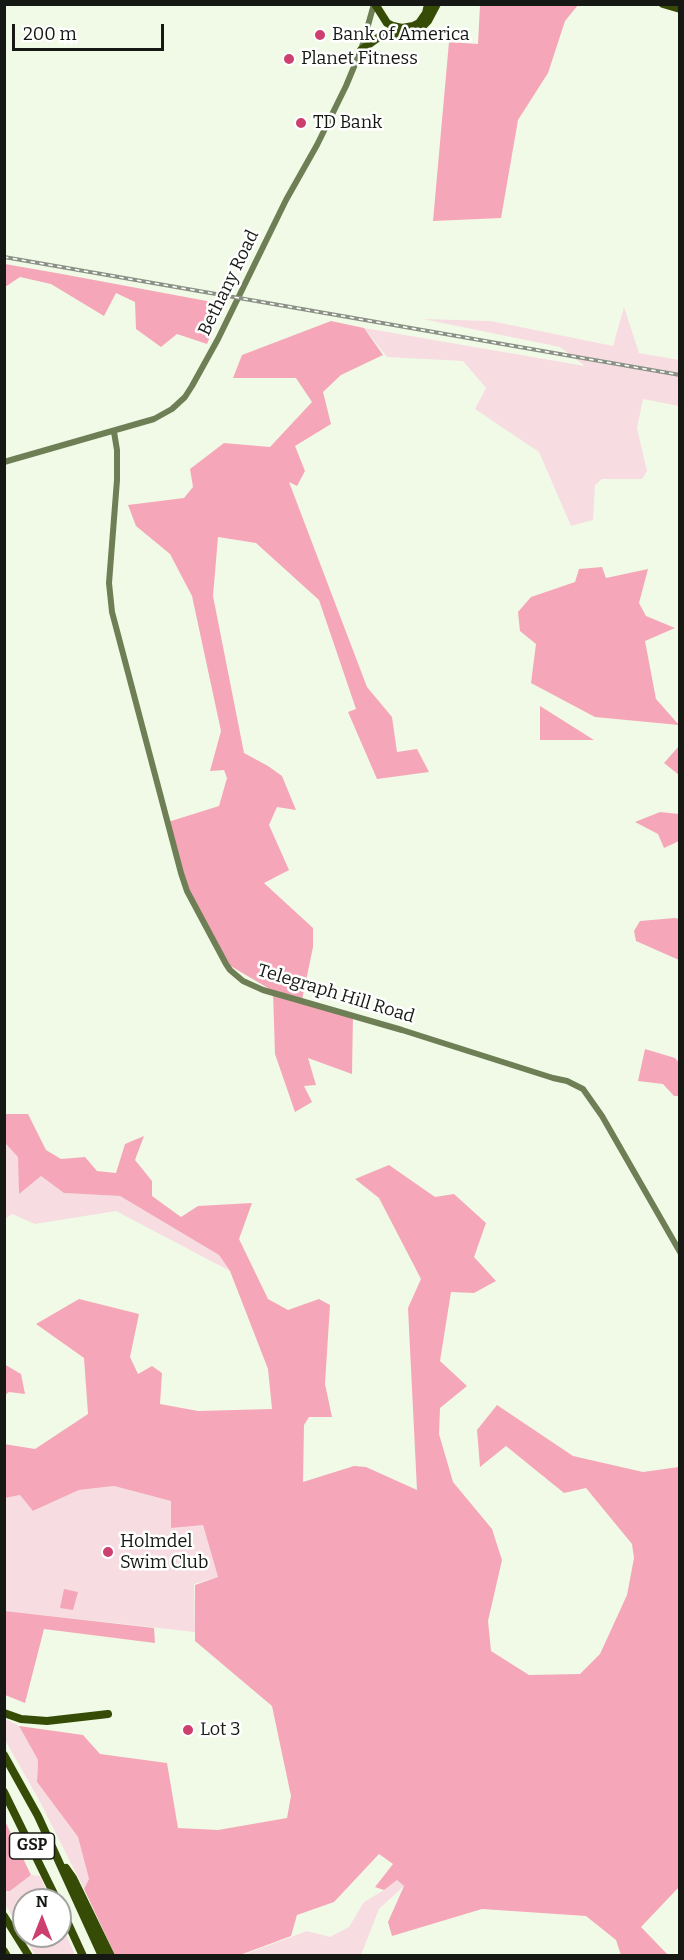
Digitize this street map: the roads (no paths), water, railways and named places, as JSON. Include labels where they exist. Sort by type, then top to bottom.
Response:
[{"type":"highway","points":[[375,4],[387,23],[402,28],[419,23],[426,13],[428,4]]},
{"type":"highway","points":[[361,50],[379,37],[406,34],[420,29],[428,21],[436,4]]},
{"type":"highway","points":[[663,4],[680,9]]},
{"type":"highway","points":[[4,1713],[29,1720],[47,1721],[108,1714]]},
{"type":"highway","name":"GSP","points":[[4,1755],[54,1850],[102,1956]]},
{"type":"highway","name":"GSP","points":[[4,1792],[51,1888]]},
{"type":"highway","points":[[54,1850],[73,1878],[111,1956]]},
{"type":"highway","points":[[4,1916],[29,1956]]},
{"type":"highway","points":[[72,1932],[83,1956]]},
{"type":"highway","points":[[4,1951],[7,1956]]},
{"type":"street","name":"Bethany Road","points":[[4,462],[154,419],[179,403],[192,386],[219,339],[286,200],[339,102],[361,50],[375,4]]},
{"type":"street","name":"Telegraph Hill Road","points":[[114,432],[117,450],[117,480],[109,583],[112,612],[181,873],[187,891],[230,970],[243,981],[263,990],[567,1081],[583,1089],[602,1116],[680,1252]]},
{"type":"railway","points":[[4,257],[680,375]]},
{"type":"place","name":"Bank of America","points":[[320,35]]},
{"type":"place","name":"Planet Fitness","points":[[289,59]]},
{"type":"place","name":"TD Bank","points":[[301,123]]},
{"type":"place","name":"Holmdel Swim Club","points":[[108,1552]]},
{"type":"place","name":"Lot 3","points":[[188,1730]]}]
